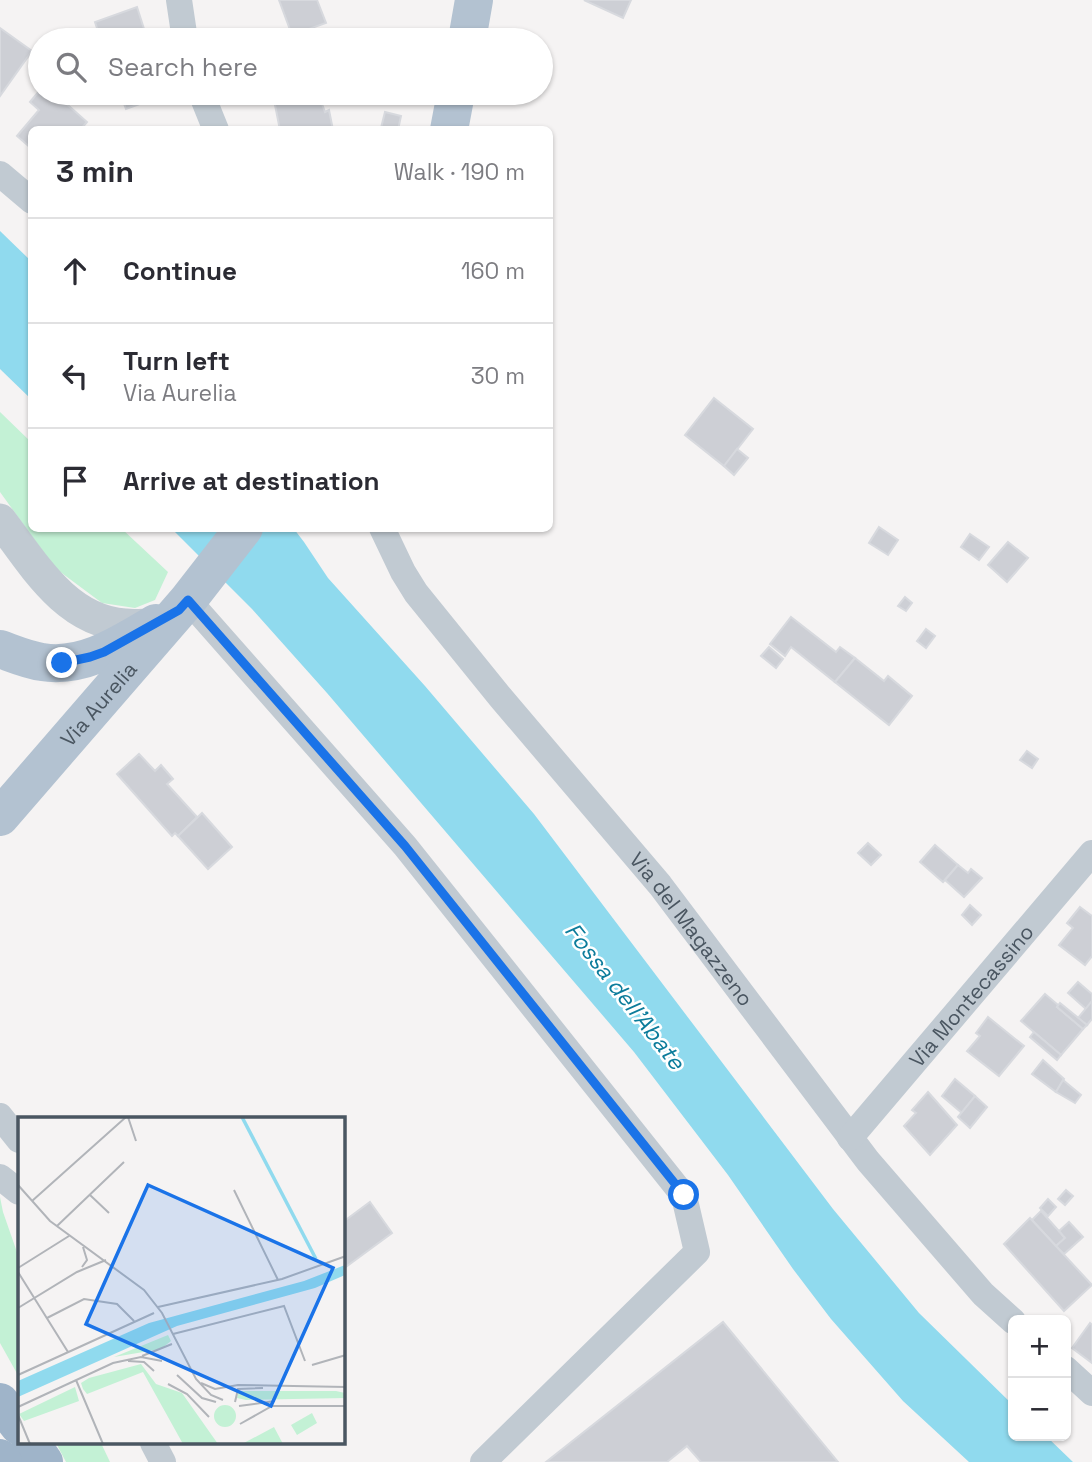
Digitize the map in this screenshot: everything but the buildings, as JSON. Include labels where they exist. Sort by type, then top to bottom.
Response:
[{"type":"highway","points":[[0,1402],[18,1425]]},
{"type":"highway","points":[[32,1444],[44,1462]]},
{"type":"main road","points":[[469,28],[474,0]]},
{"type":"main road","points":[[450,126],[454,105]]},
{"type":"main road","points":[[178,606],[241,532]]},
{"type":"main road","name":"Via Aurelia","points":[[0,649],[42,662],[62,663],[90,657],[104,652],[178,606]]},
{"type":"main road","name":"Via Aurelia","points":[[0,817],[72,735],[178,606]]},
{"type":"street","points":[[179,0],[183,28]]},
{"type":"street","points":[[206,105],[214,126]]},
{"type":"street","points":[[0,174],[28,198]]},
{"type":"street","points":[[0,520],[56,592],[75,607],[111,623],[125,625],[178,606],[405,846],[684,1195],[697,1252],[483,1462]]},
{"type":"street","name":"Via del Magazzeno","points":[[384,532],[416,593],[501,698],[660,885],[850,1138],[983,1294],[1008,1316]]},
{"type":"street","name":"Via Montecassino","points":[[850,1138],[1092,853]]},
{"type":"street","points":[[0,1115],[18,1139]]},
{"type":"street","points":[[0,1177],[18,1191]]},
{"type":"street","points":[[1071,1374],[1092,1393]]},
{"type":"street","points":[[154,1444],[163,1462]]},
{"type":"green space","points":[[0,412],[28,439],[28,531],[0,492]]},
{"type":"green space","points":[[29,532],[125,532],[168,572],[155,600],[135,608],[102,603],[55,568]]},
{"type":"green space","points":[[0,1197],[18,1255],[18,1375],[0,1343]]},
{"type":"green space","points":[[57,1444],[101,1444],[110,1462],[66,1462]]},
{"type":"water","points":[[0,231],[28,258],[28,396],[0,369]]},
{"type":"water","name":"Fossa dell'Abate","points":[[175,532],[296,532],[328,578],[534,814],[833,1209],[919,1313],[1008,1400],[1008,1441],[1051,1441],[1073,1462],[969,1462],[903,1401],[831,1319],[728,1175],[634,1052],[252,609]]},
{"type":"route","points":[[62,663],[104,652],[179,610],[188,600],[405,846],[684,1195]]}]
